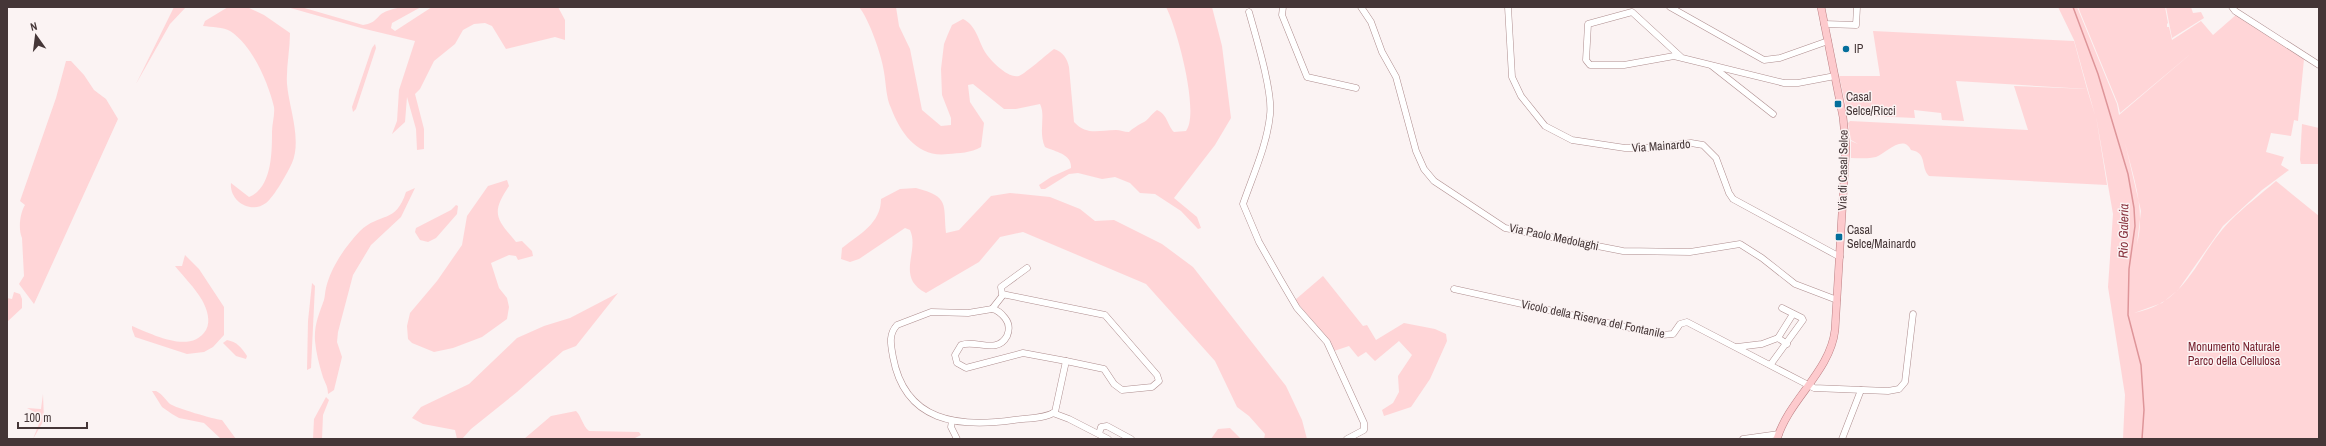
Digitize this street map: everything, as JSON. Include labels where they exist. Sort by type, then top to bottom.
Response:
[{"type":"main road","name":"Via di Casal Selce","points":[[1778,437],[1832,345],[1837,300],[1846,147],[1843,117],[1821,7]]},
{"type":"street","points":[[1282,7],[1282,15],[1306,76],[1356,88]]},
{"type":"street","name":"Via Paolo Medolaghi","points":[[1361,7],[1371,22],[1382,52],[1396,77],[1416,151],[1424,169],[1434,181],[1505,228],[1627,251],[1690,252],[1740,244],[1762,258],[1795,284],[1837,300]]},
{"type":"street","name":"Via Mainardo","points":[[1508,7],[1509,58],[1514,82],[1536,115],[1550,130],[1575,141],[1625,148],[1643,148],[1691,143],[1703,145],[1716,158],[1733,199],[1840,257]]},
{"type":"street","points":[[1670,7],[1764,60],[1780,58],[1828,41]]},
{"type":"street","points":[[1824,24],[1856,25],[1857,7]]},
{"type":"street","points":[[2232,7],[2235,11],[2319,65]]},
{"type":"street","points":[[1250,12],[1260,54],[1270,114],[1264,142],[1243,204],[1259,242],[1280,279],[1298,308],[1327,342],[1364,423],[1363,431],[1347,439]]},
{"type":"street","points":[[1680,57],[1632,12],[1588,24],[1586,60],[1589,65],[1622,65],[1668,56],[1680,57],[1786,83],[1804,82],[1835,76]]},
{"type":"street","points":[[1711,65],[1773,114]]},
{"type":"street","points":[[1028,268],[1001,287],[1000,291],[1003,295],[1106,316],[1157,375],[1159,381],[1152,387],[1122,390],[1114,384],[1104,368],[1024,353],[968,368],[959,365],[955,356],[961,346],[968,344],[992,346],[1001,342],[1007,337],[1009,329],[1007,321],[1000,312],[992,309],[968,312],[928,312],[899,324],[891,334],[895,366],[907,394],[932,414],[952,421],[996,422],[1053,413],[1069,419],[1108,439]]},
{"type":"street","name":"Vicolo della Riserva del Fontanile","points":[[1454,289],[1662,335],[1673,334],[1680,324],[1687,322],[1815,388],[1891,391],[1903,385],[1907,368],[1913,314]]},
{"type":"street","points":[[992,309],[1003,295]]},
{"type":"street","points":[[1771,364],[1803,320],[1802,318],[1782,308]]},
{"type":"street","points":[[1736,347],[1762,344],[1778,338],[1793,314]]},
{"type":"street","points":[[1778,338],[1787,344]]},
{"type":"street","points":[[1053,413],[1057,410],[1066,361]]},
{"type":"street","points":[[1842,439],[1861,390]]},
{"type":"street","points":[[952,421],[951,427],[957,439]]},
{"type":"street","points":[[1099,434],[1101,427],[1107,426],[1131,439]]},
{"type":"street","points":[[1743,439],[1778,437]]},
{"type":"green space","points":[[174,7],[186,7],[170,24],[136,84]]},
{"type":"green space","points":[[228,7],[247,7],[264,15],[290,33],[287,84],[294,124],[296,144],[295,154],[292,163],[273,195],[266,203],[254,207],[242,204],[237,200],[233,195],[231,183],[249,197],[257,192],[262,186],[269,169],[271,159],[274,107],[268,87],[258,65],[238,37],[230,31],[221,28],[203,26],[205,21]]},
{"type":"green space","points":[[287,7],[301,7],[363,25],[372,23],[383,13],[391,9],[421,7],[392,23],[391,28],[395,31],[432,7],[558,7],[565,20],[565,40],[555,37],[506,49],[492,26],[485,23],[474,24],[463,30],[455,44],[434,61],[420,89],[415,94],[424,129],[424,149],[417,150],[416,129],[407,97],[405,122],[392,134],[397,121],[399,90],[415,41],[361,28]]},
{"type":"green space","points":[[859,7],[896,7],[899,26],[910,49],[922,110],[941,126],[951,125],[951,118],[942,95],[941,69],[944,44],[952,25],[963,19],[974,29],[985,52],[991,60],[1010,75],[1019,76],[1054,49],[1062,54],[1066,58],[1069,67],[1074,122],[1084,129],[1089,131],[1116,130],[1129,132],[1146,121],[1157,110],[1165,117],[1174,132],[1186,131],[1190,121],[1189,89],[1176,33],[1166,7],[1212,7],[1222,46],[1231,118],[1215,145],[1174,198],[1197,217],[1201,228],[1198,229],[1181,211],[1155,194],[1140,193],[1130,183],[1115,177],[1102,179],[1078,173],[1069,174],[1045,189],[1041,189],[1039,185],[1051,177],[1071,168],[1071,163],[1062,154],[1045,147],[1042,136],[1042,109],[1040,104],[1016,109],[1004,109],[973,84],[968,85],[970,102],[984,123],[981,147],[965,152],[948,154],[937,154],[919,148],[900,127],[889,104],[883,65],[878,48],[867,20]]},
{"type":"green space","name":"Monumento Naturale Parco della Cellulosa","points":[[2058,7],[2077,7],[2117,104],[2119,115],[2194,51],[2120,113],[2118,104],[2078,7],[2165,7],[2168,23],[2167,27],[2169,27],[2172,40],[2201,21],[2213,35],[2237,14],[2304,59],[2298,121],[2294,120],[2291,136],[2271,133],[2266,152],[2284,157],[2281,165],[2289,170],[2262,190],[2223,226],[2179,289],[2230,221],[2276,181],[2319,216],[2319,439],[2123,439],[2125,395],[2108,287],[2113,214],[2096,116],[2107,185],[1929,176],[1926,172],[1920,154],[1911,150],[1908,145],[1903,144],[1894,146],[1876,157],[1851,158],[1851,141],[1858,144],[1851,140],[1848,123],[1850,121],[2028,130],[2014,86],[2087,89],[2095,115],[2074,40]],"holes":[[[2125,143],[2135,180],[2138,200]],[[2138,200],[2141,211],[2140,219]]]},
{"type":"green space","points":[[2166,7],[2191,7],[2193,13],[2201,12],[2204,18],[2172,38]]},
{"type":"green space","points":[[1873,31],[2074,41],[2087,89],[1956,81],[1964,121],[1942,120],[1941,113],[1914,110],[1915,118],[1848,115],[1839,76],[1880,76]]},
{"type":"green space","points":[[375,44],[376,48],[356,109],[353,112],[352,107],[372,48]]},
{"type":"green space","points":[[66,61],[71,61],[84,75],[94,90],[106,99],[118,119],[34,304],[19,284],[24,276],[20,221],[25,205],[20,201],[56,98]]},
{"type":"green space","points":[[2302,124],[2319,128],[2319,164],[2301,164]]},
{"type":"green space","points":[[507,180],[509,186],[499,203],[498,216],[500,222],[516,242],[522,241],[532,251],[533,256],[518,260],[516,256],[509,255],[491,263],[499,288],[507,298],[509,307],[507,319],[482,337],[453,348],[434,352],[412,343],[408,339],[407,326],[410,313],[437,281],[462,245],[467,216],[488,186]]},
{"type":"green space","points":[[415,188],[401,217],[371,245],[353,275],[338,332],[337,342],[342,357],[334,390],[328,394],[315,345],[315,330],[331,272],[344,251],[360,231],[374,221],[392,213],[402,202],[406,192]]},
{"type":"green space","points":[[916,188],[935,195],[943,203],[946,233],[959,230],[991,196],[1010,193],[1050,197],[1080,209],[1095,221],[1114,220],[1162,244],[1193,267],[1286,386],[1302,420],[1307,439],[1264,439],[1265,434],[1249,416],[1237,407],[1215,361],[1146,284],[1023,232],[1000,237],[979,262],[926,293],[917,287],[912,280],[910,264],[912,238],[910,230],[905,228],[859,259],[850,262],[841,259],[842,248],[862,233],[877,215],[881,199],[900,189]]},
{"type":"green space","points":[[456,205],[458,206],[457,214],[436,238],[428,242],[420,240],[415,232],[416,228],[451,210]]},
{"type":"green space","points":[[185,255],[199,269],[224,307],[224,335],[213,347],[204,352],[187,354],[135,337],[132,329],[132,326],[160,337],[181,342],[191,341],[199,337],[206,330],[208,319],[204,304],[196,291],[175,266],[182,266]]},
{"type":"green space","points":[[1323,276],[1363,326],[1367,325],[1376,340],[1404,323],[1435,329],[1446,334],[1447,341],[1430,379],[1411,407],[1384,416],[1382,410],[1393,403],[1399,392],[1398,376],[1412,355],[1399,341],[1375,361],[1366,352],[1358,357],[1349,346],[1334,351],[1321,331],[1295,300]]},
{"type":"green space","points":[[312,283],[315,286],[311,368],[307,370],[308,321]]},
{"type":"green space","points":[[14,292],[20,294],[22,299],[22,308],[7,322],[7,298],[12,299]]},
{"type":"green space","points":[[618,293],[576,346],[563,351],[517,392],[471,429],[462,439],[457,439],[455,430],[423,424],[412,418],[421,407],[469,384],[517,338],[544,326],[570,318]]},
{"type":"green space","points":[[227,340],[234,342],[241,348],[247,356],[246,359],[236,356],[223,343]]},
{"type":"green space","points":[[152,391],[158,392],[174,406],[222,420],[236,439],[221,439],[204,423],[179,418],[172,414],[162,407]]},
{"type":"green space","points":[[43,394],[44,420],[33,439],[42,416],[27,408],[41,409]]},
{"type":"green space","points":[[326,397],[329,400],[323,415],[322,439],[313,439],[314,419]]},
{"type":"green space","points":[[576,411],[589,431],[639,432],[641,435],[633,439],[524,439],[551,416]]},
{"type":"green space","points":[[1230,428],[1241,439],[1211,439],[1218,429]]},
{"type":"waterway","name":"Rio Galeria","points":[[2073,7],[2098,74],[2128,174],[2134,208],[2135,226],[2129,269],[2128,315],[2141,365],[2144,410],[2142,439]]},
{"type":"place","name":"IP","points":[[1846,49]]},
{"type":"place","name":"Casal Selce/Ricci","points":[[1838,104]]},
{"type":"place","name":"Casal Selce/Mainardo","points":[[1839,237]]}]
